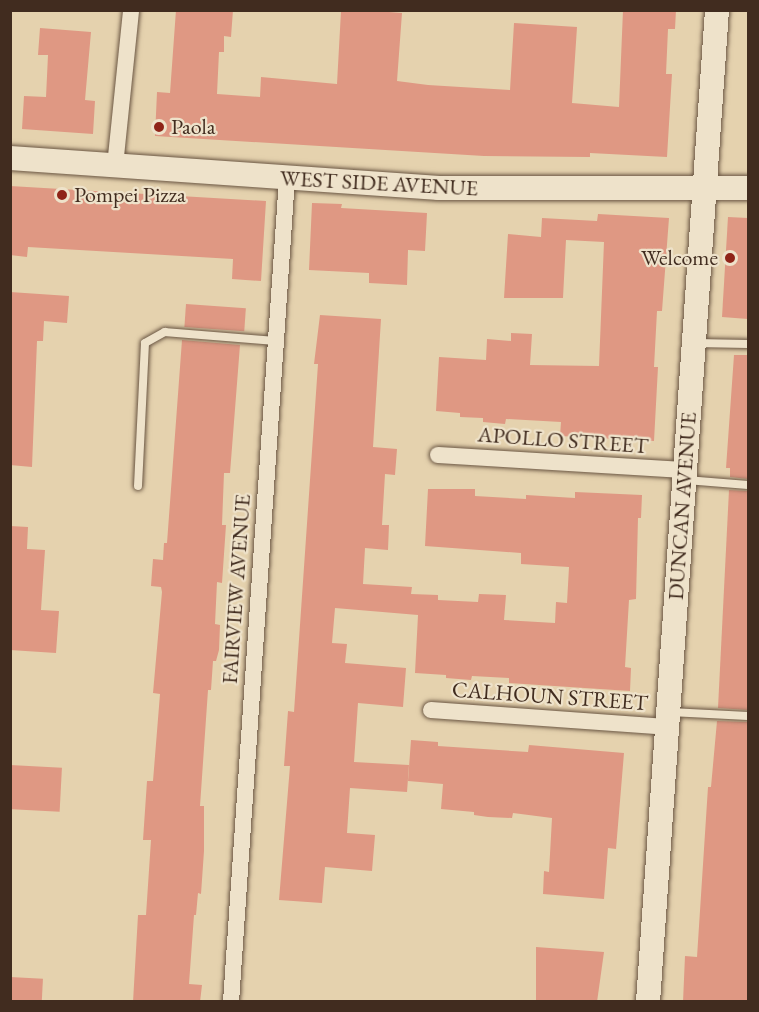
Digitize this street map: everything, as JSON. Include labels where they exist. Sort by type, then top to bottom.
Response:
[{"type":"main road","name":"DUNCAN AVENUE","points":[[648,1002],[717,10]]},
{"type":"main road","name":"WEST SIDE AVENUE","points":[[10,158],[439,188],[748,188]]},
{"type":"street","points":[[115,166],[130,10]]},
{"type":"street","name":"FAIRVIEW AVENUE","points":[[231,1002],[287,179]]},
{"type":"street","name":"APOLLO STREET","points":[[438,455],[684,475]]},
{"type":"street","name":"CALHOUN STREET","points":[[431,710],[666,719]]},
{"type":"lane","points":[[138,486],[145,343],[165,332],[275,341]]},
{"type":"lane","points":[[693,343],[748,344]]},
{"type":"lane","points":[[684,475],[748,485]]},
{"type":"lane","points":[[666,719],[748,716]]},
{"type":"building","points":[[176,10],[233,10],[231,37],[224,36],[224,52],[219,52],[217,94],[260,97],[261,77],[337,84],[341,11],[376,11],[402,13],[397,81],[428,85],[510,90],[514,23],[577,27],[572,103],[619,107],[623,10],[676,10],[675,29],[668,29],[666,74],[672,74],[667,157],[590,153],[590,157],[484,156],[155,136],[157,92],[170,93]]},
{"type":"building","points":[[40,28],[91,32],[85,100],[95,101],[93,134],[22,129],[24,96],[46,97],[48,55],[38,55]]},
{"type":"building","points":[[10,186],[266,201],[261,281],[232,279],[233,259],[28,247],[27,257],[10,255]]},
{"type":"building","points":[[312,203],[342,204],[341,208],[427,213],[425,251],[408,250],[407,285],[369,283],[369,273],[309,270]]},
{"type":"building","points":[[598,214],[669,218],[662,311],[657,311],[654,367],[658,367],[654,441],[560,436],[561,422],[506,419],[505,424],[483,422],[483,418],[460,417],[460,413],[436,411],[439,357],[486,360],[487,339],[511,341],[511,333],[532,334],[530,365],[599,366],[604,242],[566,240],[563,298],[504,298],[508,234],[541,237],[542,218],[597,221]]},
{"type":"building","points":[[728,217],[748,218],[748,319],[722,317]]},
{"type":"building","points":[[10,292],[69,296],[67,323],[44,321],[43,341],[37,341],[32,467],[10,465]]},
{"type":"building","points":[[186,304],[246,308],[244,331],[184,327]]},
{"type":"building","points":[[320,315],[381,319],[373,447],[397,449],[395,475],[385,474],[382,525],[389,525],[388,550],[365,548],[363,584],[412,587],[411,594],[438,595],[438,600],[478,602],[479,594],[506,595],[504,620],[555,623],[556,602],[567,603],[569,567],[521,564],[521,553],[425,546],[428,489],[475,489],[475,496],[526,499],[526,495],[575,498],[575,492],[642,495],[641,518],[638,518],[636,599],[629,600],[625,667],[631,668],[630,691],[509,683],[509,678],[472,676],[471,680],[446,678],[446,675],[415,673],[418,615],[335,608],[332,643],[347,644],[345,663],[406,668],[403,707],[358,703],[354,762],[409,765],[407,792],[350,788],[347,833],[375,835],[372,871],[325,867],[322,903],[279,900],[290,766],[284,766],[288,711],[294,712],[318,364],[314,364]]},
{"type":"building","points":[[182,340],[240,345],[230,473],[224,473],[222,525],[226,525],[222,583],[217,582],[215,624],[220,625],[219,650],[216,661],[213,661],[211,690],[208,690],[200,806],[204,806],[204,851],[201,894],[198,893],[196,915],[194,915],[189,984],[202,985],[200,1002],[133,1002],[138,915],[146,915],[151,840],[143,840],[147,781],[153,781],[160,694],[153,693],[162,592],[161,587],[151,586],[153,559],[163,560],[164,543],[167,543]]},
{"type":"building","points":[[734,355],[748,355],[748,479],[730,477],[730,468],[726,468]]},
{"type":"building","points":[[729,490],[748,491],[748,710],[718,708]]},
{"type":"building","points":[[10,526],[28,527],[27,549],[45,550],[41,610],[59,611],[56,653],[10,650]]},
{"type":"building","points":[[717,721],[748,722],[748,1002],[683,1002],[685,956],[697,957],[708,787],[711,787]]},
{"type":"building","points":[[411,740],[438,742],[438,746],[528,752],[529,745],[624,753],[616,849],[608,848],[604,899],[543,894],[544,871],[549,872],[552,818],[513,813],[512,818],[488,817],[474,815],[474,812],[441,809],[443,784],[408,781]]},
{"type":"building","points":[[10,765],[62,768],[60,812],[10,809]]},
{"type":"building","points":[[536,947],[604,952],[597,1002],[536,1002]]},
{"type":"building","points":[[10,977],[43,979],[42,1002],[10,1002]]},
{"type":"place","name":"Paola","points":[[159,127]]},
{"type":"place","name":"Pompei Pizza","points":[[62,195]]},
{"type":"place","name":"Welcome","points":[[730,258]]}]
